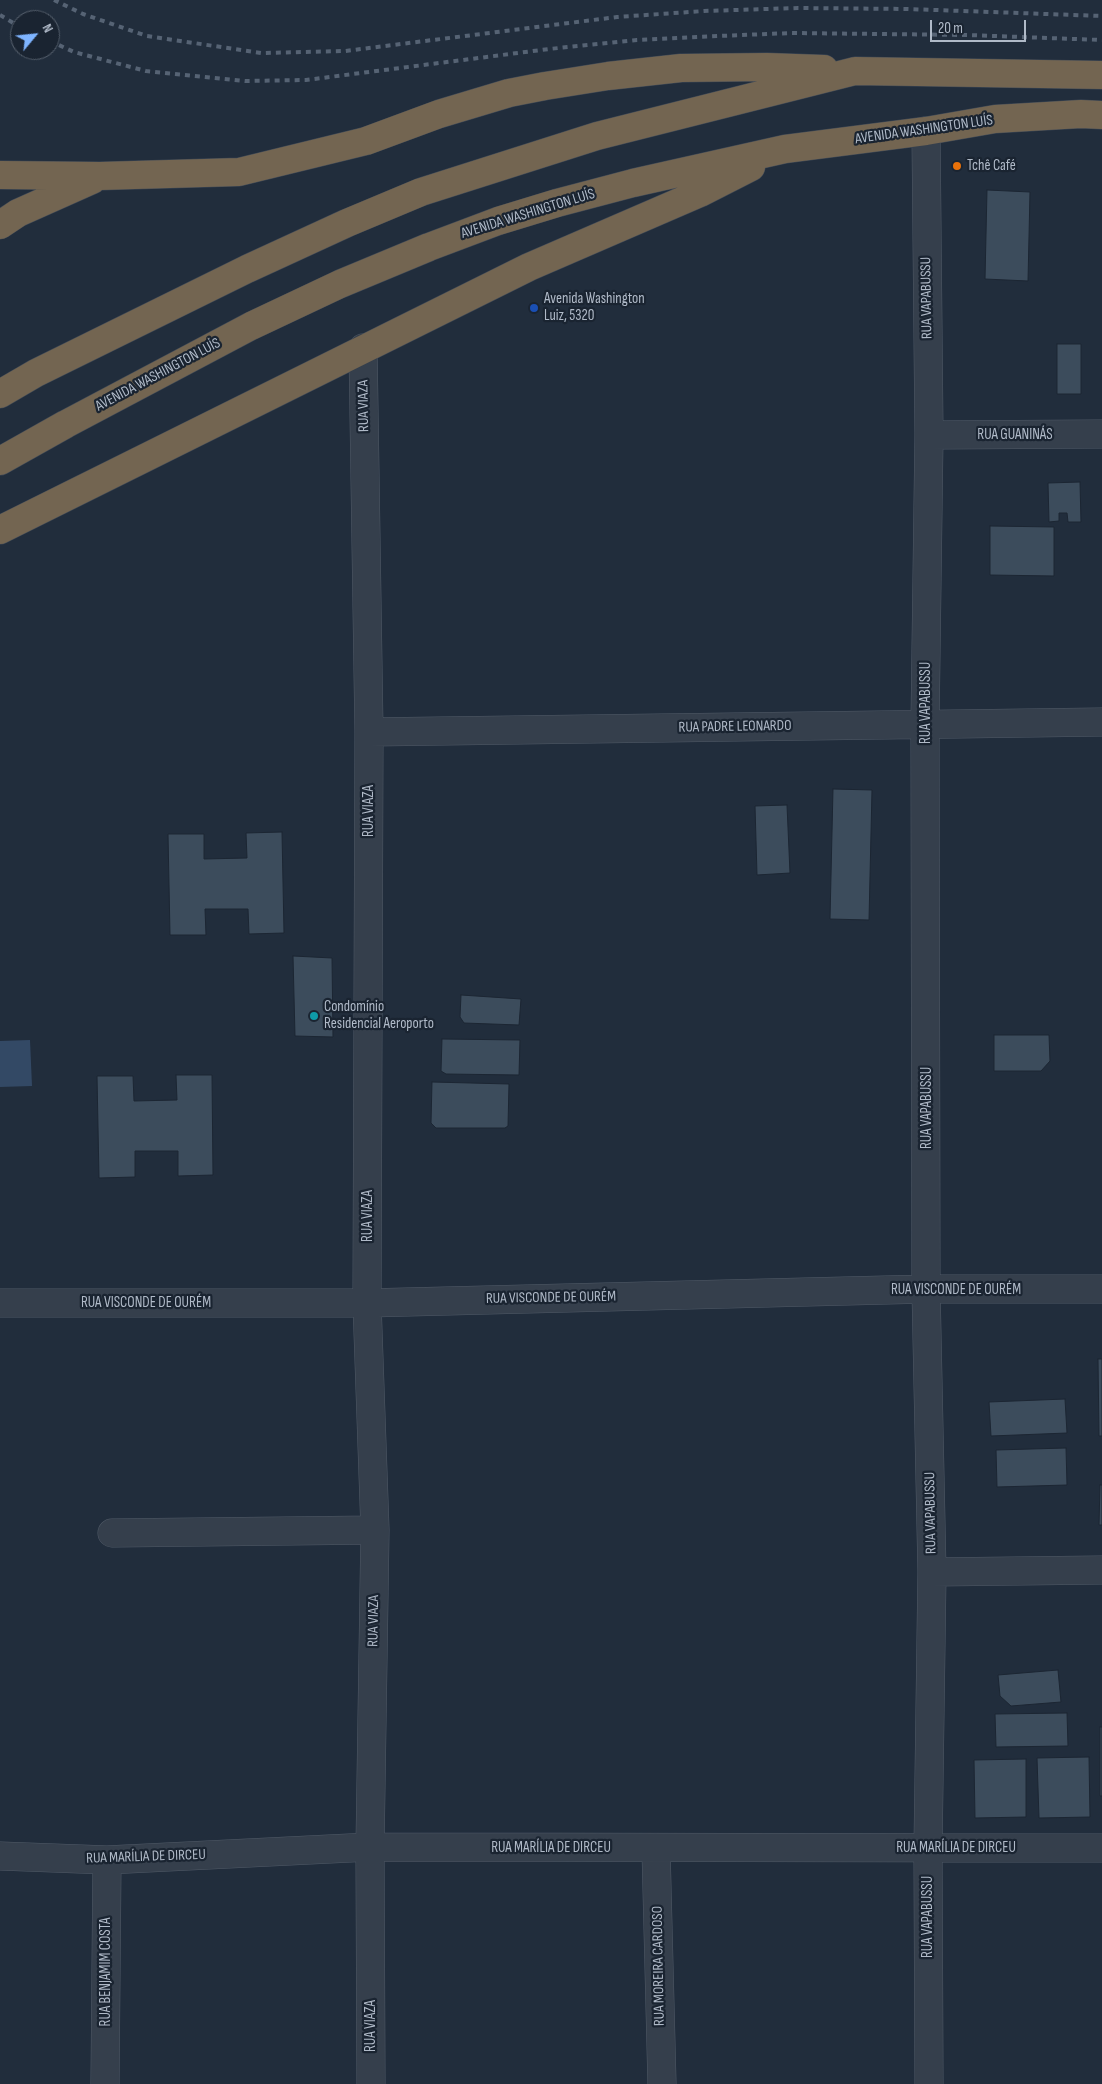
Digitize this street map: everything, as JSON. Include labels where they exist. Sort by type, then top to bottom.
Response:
[{"type":"highway","points":[[0,175],[100,176],[239,172],[366,142],[439,114],[509,93],[608,76],[681,68],[767,67],[855,71],[1102,75]]},
{"type":"highway","points":[[0,394],[36,373],[247,270],[347,223],[421,192],[597,136],[855,71]]},
{"type":"highway","name":"AVENIDA WASHINGTON LUÍS","points":[[0,461],[251,326],[340,284],[498,221],[633,183],[785,149],[926,131],[995,119],[1081,114],[1102,115]]},
{"type":"highway","points":[[0,530],[529,267],[700,193],[785,149]]},
{"type":"highway","points":[[0,225],[18,213],[100,176]]},
{"type":"street","name":"RUA VAPABUSSU","points":[[926,131],[929,435],[925,724],[926,1289],[932,1572],[928,1849],[929,2084]]},
{"type":"street","name":"RUA VIAZA","points":[[363,348],[369,732],[367,1302],[375,1530],[370,1846],[371,2084]]},
{"type":"street","name":"RUA GUANINÁS","points":[[929,435],[1102,434]]},
{"type":"street","name":"RUA PADRE LEONARDO","points":[[369,732],[1102,722]]},
{"type":"street","name":"RUA VISCONDE DE OURÉM","points":[[0,1303],[367,1302],[926,1289],[1102,1289]]},
{"type":"street","points":[[112,1533],[375,1530]]},
{"type":"street","points":[[932,1572],[1102,1570]]},
{"type":"street","name":"RUA MARÍLIA DE DIRCEU","points":[[0,1856],[107,1860],[370,1846],[1102,1848]]},
{"type":"street","name":"RUA MOREIRA CARDOSO","points":[[656,1848],[662,2084]]},
{"type":"street","name":"RUA BENJAMIM COSTA","points":[[105,2084],[107,1860]]},
{"type":"water","points":[[30,1040],[32,1086],[0,1087],[0,1041]]},
{"type":"building","points":[[987,190],[1030,192],[1028,281],[985,279]]},
{"type":"building","points":[[1057,344],[1081,344],[1081,394],[1057,394]]},
{"type":"building","points":[[1080,482],[1081,522],[1068,522],[1067,513],[1059,513],[1059,521],[1049,522],[1048,483]]},
{"type":"building","points":[[990,526],[1054,527],[1054,576],[990,575]]},
{"type":"building","points":[[833,789],[872,790],[869,920],[830,919]]},
{"type":"building","points":[[787,805],[790,873],[757,875],[755,806]]},
{"type":"building","points":[[282,832],[284,933],[249,934],[248,909],[205,909],[206,935],[170,935],[168,834],[204,834],[204,859],[247,858],[246,833]]},
{"type":"building","name":"Condomínio Residencial Aeroporto","points":[[293,956],[332,958],[333,1037],[295,1036]]},
{"type":"building","points":[[461,995],[521,999],[519,1025],[464,1023],[460,1017]]},
{"type":"building","points":[[994,1035],[1049,1035],[1050,1061],[1041,1071],[994,1071]]},
{"type":"building","points":[[442,1039],[520,1040],[519,1075],[446,1074],[441,1071]]},
{"type":"building","points":[[176,1075],[212,1075],[213,1175],[178,1176],[178,1151],[135,1151],[135,1177],[99,1178],[97,1076],[133,1076],[134,1101],[177,1100]]},
{"type":"building","points":[[432,1082],[509,1084],[508,1126],[505,1128],[436,1128],[431,1123]]},
{"type":"building","points":[[1098,1359],[1102,1359],[1102,1436],[1099,1436]]},
{"type":"building","points":[[1065,1399],[1067,1433],[991,1436],[989,1402]]},
{"type":"building","points":[[1066,1448],[1067,1485],[997,1487],[996,1450]]},
{"type":"building","points":[[1100,1485],[1102,1485],[1102,1525],[1099,1525]]},
{"type":"building","points":[[1058,1670],[1061,1702],[1011,1706],[1000,1696],[998,1675]]},
{"type":"building","points":[[1067,1713],[1068,1746],[996,1747],[995,1714]]},
{"type":"building","points":[[1100,1727],[1102,1727],[1102,1796],[1100,1796]]},
{"type":"building","points":[[1089,1757],[1090,1817],[1039,1818],[1037,1758]]},
{"type":"building","points":[[1026,1759],[1026,1817],[975,1818],[974,1760]]},
{"type":"railway","points":[[54,0],[83,14],[147,36],[261,53],[345,51],[617,17],[704,11],[798,8],[908,9],[1102,16]]},
{"type":"railway","points":[[0,15],[10,21]]},
{"type":"railway","points":[[60,46],[74,52],[146,71],[245,81],[306,80],[549,49],[637,40],[718,36],[792,33],[968,35],[1102,40]]},
{"type":"place","name":"Tchê Café","points":[[957,166]]},
{"type":"place","name":"Avenida Washington Luiz, 5320","points":[[534,308]]},
{"type":"place","name":"Condomínio Residencial Aeroporto","points":[[314,1016]]}]
